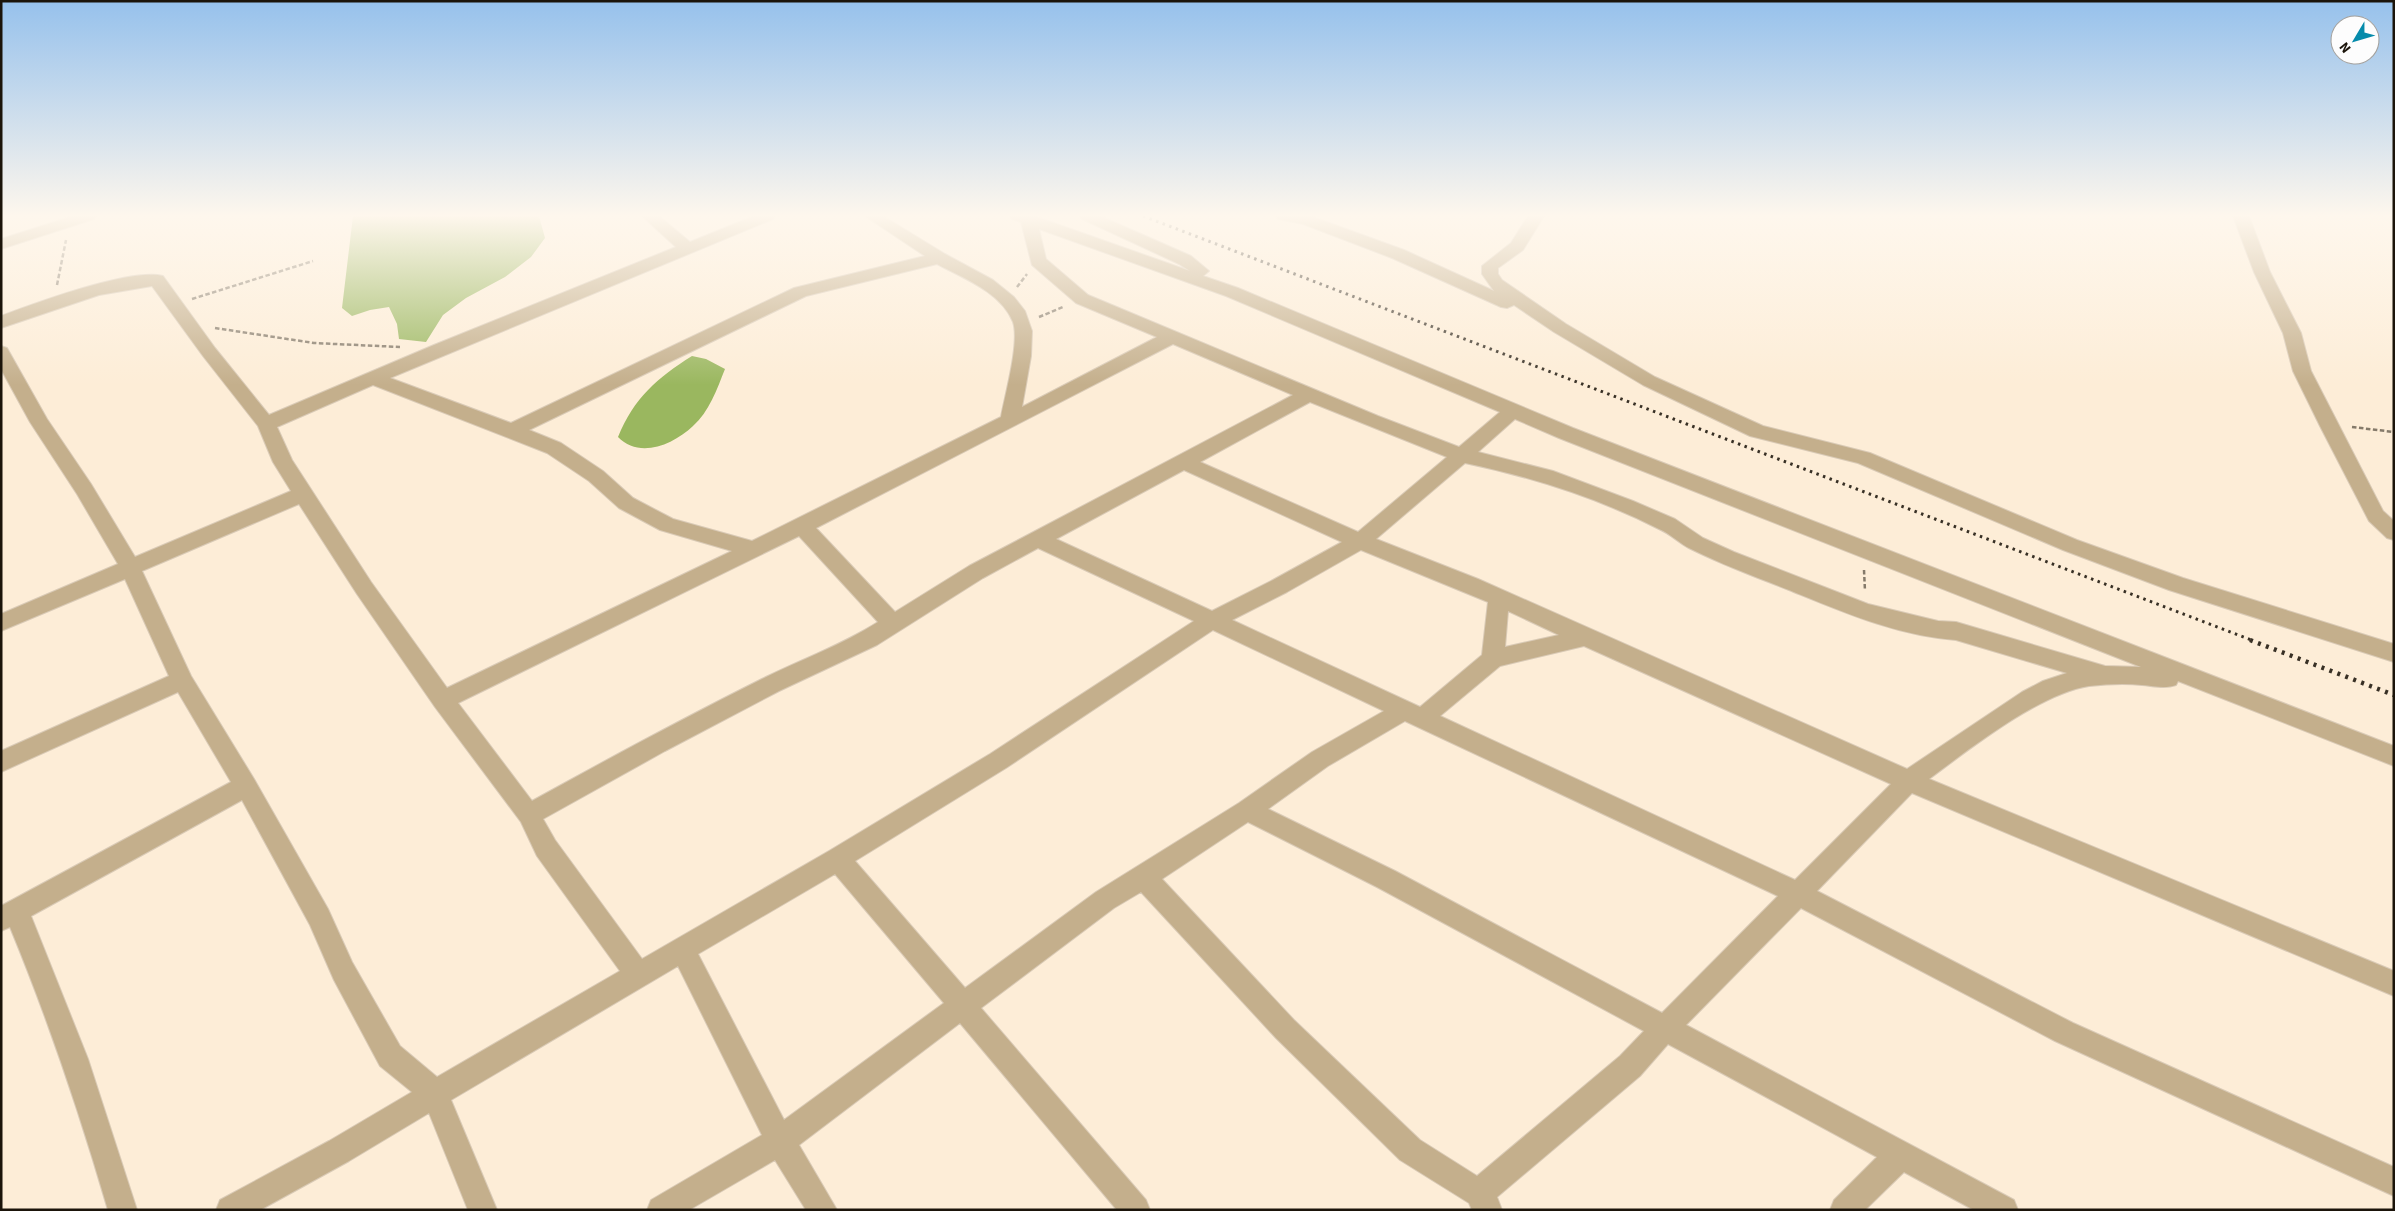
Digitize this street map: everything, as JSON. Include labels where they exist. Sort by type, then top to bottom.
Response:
[{"type":"street","points":[[266,424],[628,273]]},
{"type":"street","points":[[512,430],[800,292],[880,273]]},
{"type":"street","points":[[963,273],[1007,299],[1023,323],[1023,342],[1010,421]]},
{"type":"street","points":[[1051,273],[1082,299],[1309,395],[1463,456],[1512,466],[1546,476],[1626,506],[1668,524],[1696,543],[1726,557],[1864,612],[1938,630],[1956,631],[2107,676]]},
{"type":"street","points":[[1178,273],[1232,292],[1566,433],[2215,688],[2394,756]]},
{"type":"street","points":[[1203,273],[1232,292]]},
{"type":"street","points":[[1443,273],[1560,328]]},
{"type":"street","points":[[1490,273],[1493,281],[1501,288],[1560,328],[1649,381],[1757,431],[1863,458],[2070,545],[2176,584],[2394,653]]},
{"type":"street","points":[[2262,273],[2292,333],[2302,370],[2329,426],[2376,516],[2394,533]]},
{"type":"street","points":[[1,322],[53,303],[130,282],[157,280],[266,424],[283,462],[364,588],[443,700],[529,815],[546,848],[638,975]]},
{"type":"street","points":[[443,700],[802,526],[1010,421],[1172,336]]},
{"type":"street","points":[[1,352],[39,422],[84,489],[130,569],[182,680],[246,786],[319,917],[343,971],[390,1056],[436,1094],[483,1210]]},
{"type":"street","points":[[373,378],[512,430],[554,448],[596,476],[626,503],[645,515],[668,525],[753,549]]},
{"type":"street","points":[[529,815],[657,744],[869,639],[976,572],[1040,540],[1084,514],[1309,395]]},
{"type":"street","points":[[230,1210],[339,1151],[682,948],[838,859],[998,761],[1212,620],[1280,586],[1360,541],[1463,456],[1514,410]]},
{"type":"street","points":[[1183,462],[1360,541],[1499,598],[1909,781],[2394,984]]},
{"type":"street","points":[[1,623],[303,494]]},
{"type":"street","points":[[802,526],[893,624]]},
{"type":"street","points":[[1040,540],[1798,893],[2064,1032],[2394,1182]]},
{"type":"street","points":[[1493,659],[1499,598]]},
{"type":"street","points":[[661,1210],[780,1141],[1105,900],[1247,810],[1320,759],[1413,714],[1493,659],[1586,637]]},
{"type":"street","points":[[1144,877],[1286,1029],[1410,1150],[1484,1201],[1630,1066],[1664,1029],[1909,781],[2034,695],[2066,682],[2107,676],[2144,674],[2215,688]]},
{"type":"street","points":[[1,762],[182,680]]},
{"type":"street","points":[[123,1210],[70,1049],[34,951],[9,915],[246,786]]},
{"type":"street","points":[[1247,810],[1386,880],[2004,1210]]},
{"type":"street","points":[[838,859],[961,1007],[1136,1210]]},
{"type":"street","points":[[682,948],[780,1141],[823,1210]]},
{"type":"street","points":[[1844,1210],[1900,1155]]},
{"type":"path","points":[[53,303],[59,273]]},
{"type":"path","points":[[175,304],[276,273]]},
{"type":"path","points":[[1007,299],[1029,273]]},
{"type":"path","points":[[1023,323],[1082,299]]},
{"type":"path","points":[[190,324],[314,343],[401,347]]},
{"type":"path","points":[[2329,426],[2394,432]]},
{"type":"path","points":[[1862,549],[1865,589],[1864,612]]},
{"type":"green space","points":[[346,273],[511,273],[466,298],[443,315],[426,342],[399,339],[397,324],[389,307],[370,310],[352,316],[342,308]]},
{"type":"green space","points":[[692,356],[706,359],[725,369],[704,414],[685,433],[666,444],[646,448],[626,444],[618,437],[624,423],[639,400],[657,381]]},
{"type":"railway","points":[[1291,273],[2254,641]]},
{"type":"railway","points":[[2250,640],[2394,695]]}]
